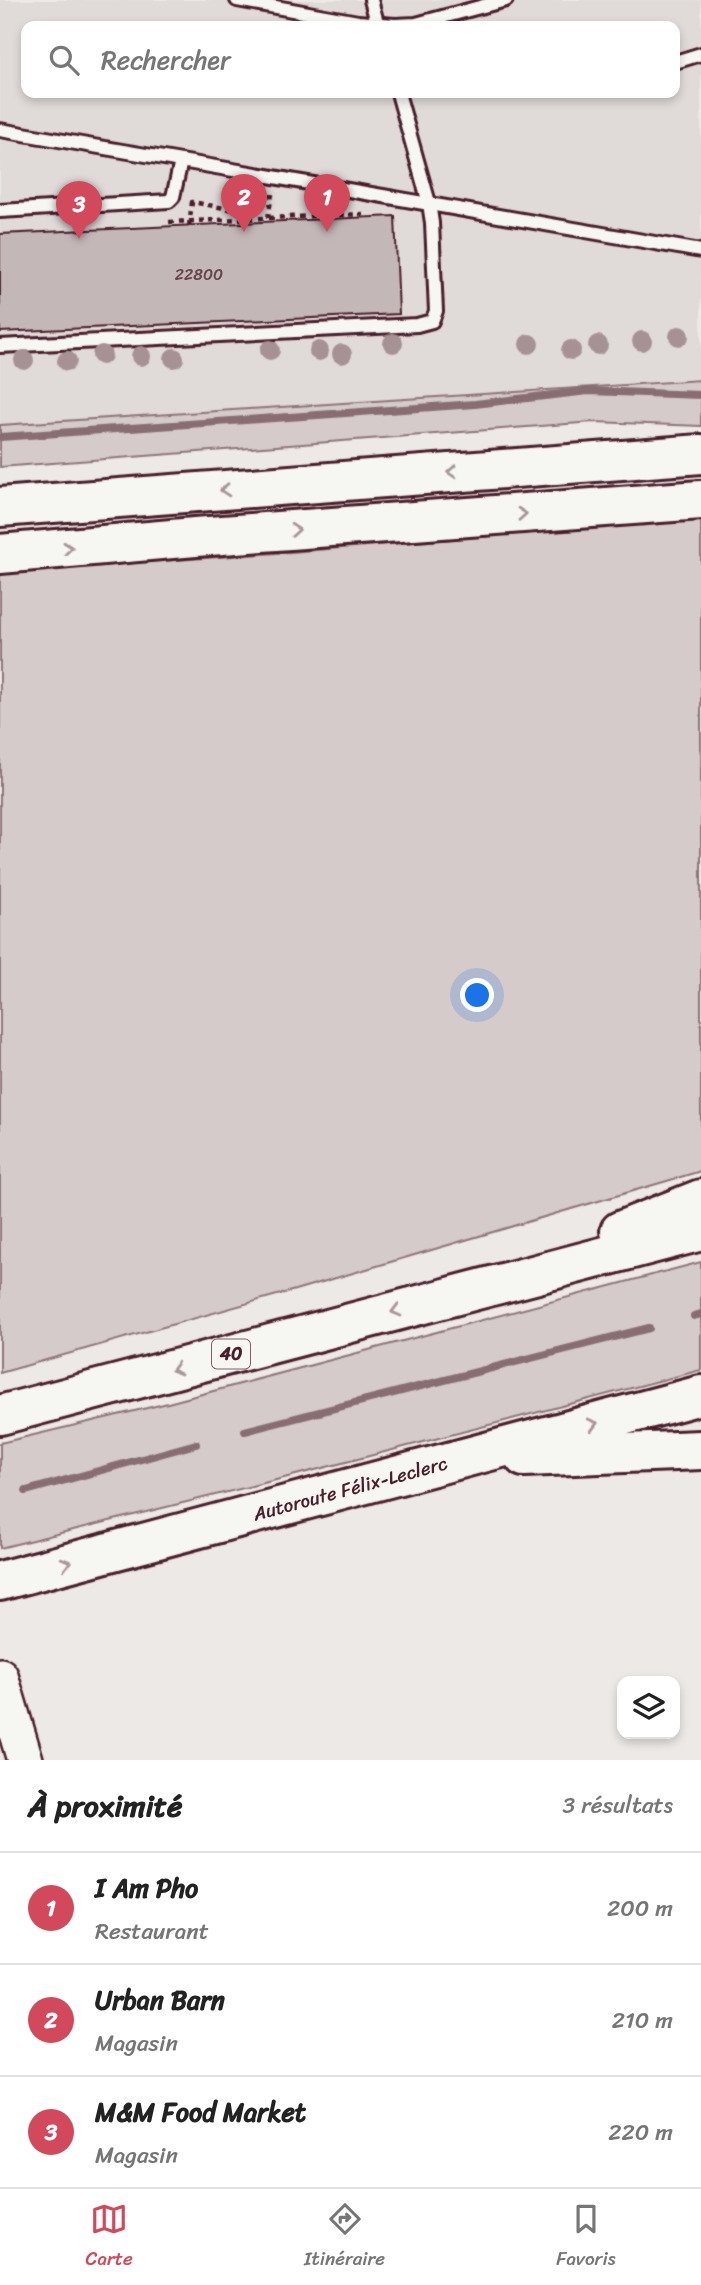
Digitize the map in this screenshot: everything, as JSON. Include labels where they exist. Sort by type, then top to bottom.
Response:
[{"type":"highway","points":[[0,507],[701,454]]},
{"type":"highway","points":[[0,554],[701,500]]},
{"type":"highway","points":[[462,1294],[701,1199]]},
{"type":"highway","name":"40","points":[[0,1415],[701,1231]]},
{"type":"highway","name":"Autoroute Félix-Leclerc","points":[[0,1581],[701,1395]]},
{"type":"highway","points":[[456,1460],[701,1450]]},
{"type":"main road","points":[[0,1676],[25,1760]]},
{"type":"lane","points":[[237,0],[353,21]]},
{"type":"lane","points":[[371,0],[379,21]]},
{"type":"lane","points":[[427,21],[506,0]]},
{"type":"lane","points":[[680,60],[701,54]]},
{"type":"lane","points":[[0,346],[426,324],[435,318],[436,311],[432,223],[399,98]]},
{"type":"lane","points":[[0,130],[701,251]]},
{"type":"lane","points":[[0,211],[169,201],[173,197],[181,161]]},
{"type":"path","points":[[190,224],[192,202],[246,212],[244,221]]},
{"type":"path","points":[[163,223],[190,224],[372,213]]},
{"type":"shaded area","points":[[0,0],[701,0],[701,380],[0,425]]},
{"type":"shaded area","points":[[701,380],[701,426],[594,422],[0,467],[0,425]]},
{"type":"shaded area","points":[[701,519],[701,1171],[0,1373],[0,572]]},
{"type":"shaded area","points":[[701,1262],[701,1370],[0,1548],[0,1443],[168,1403]]},
{"type":"building","points":[[395,216],[399,314],[0,332],[0,234]]},
{"type":"waterway","points":[[0,437],[475,404],[588,391],[701,395]]},
{"type":"waterway","points":[[694,1316],[701,1314]]},
{"type":"waterway","points":[[245,1431],[649,1328]]},
{"type":"waterway","points":[[26,1491],[196,1444]]},
{"type":"place","name":"Urban Barn","points":[[244,232]]},
{"type":"place","name":"I Am Pho","points":[[327,232]]},
{"type":"place","name":"M&M Food Market","points":[[79,239]]}]
